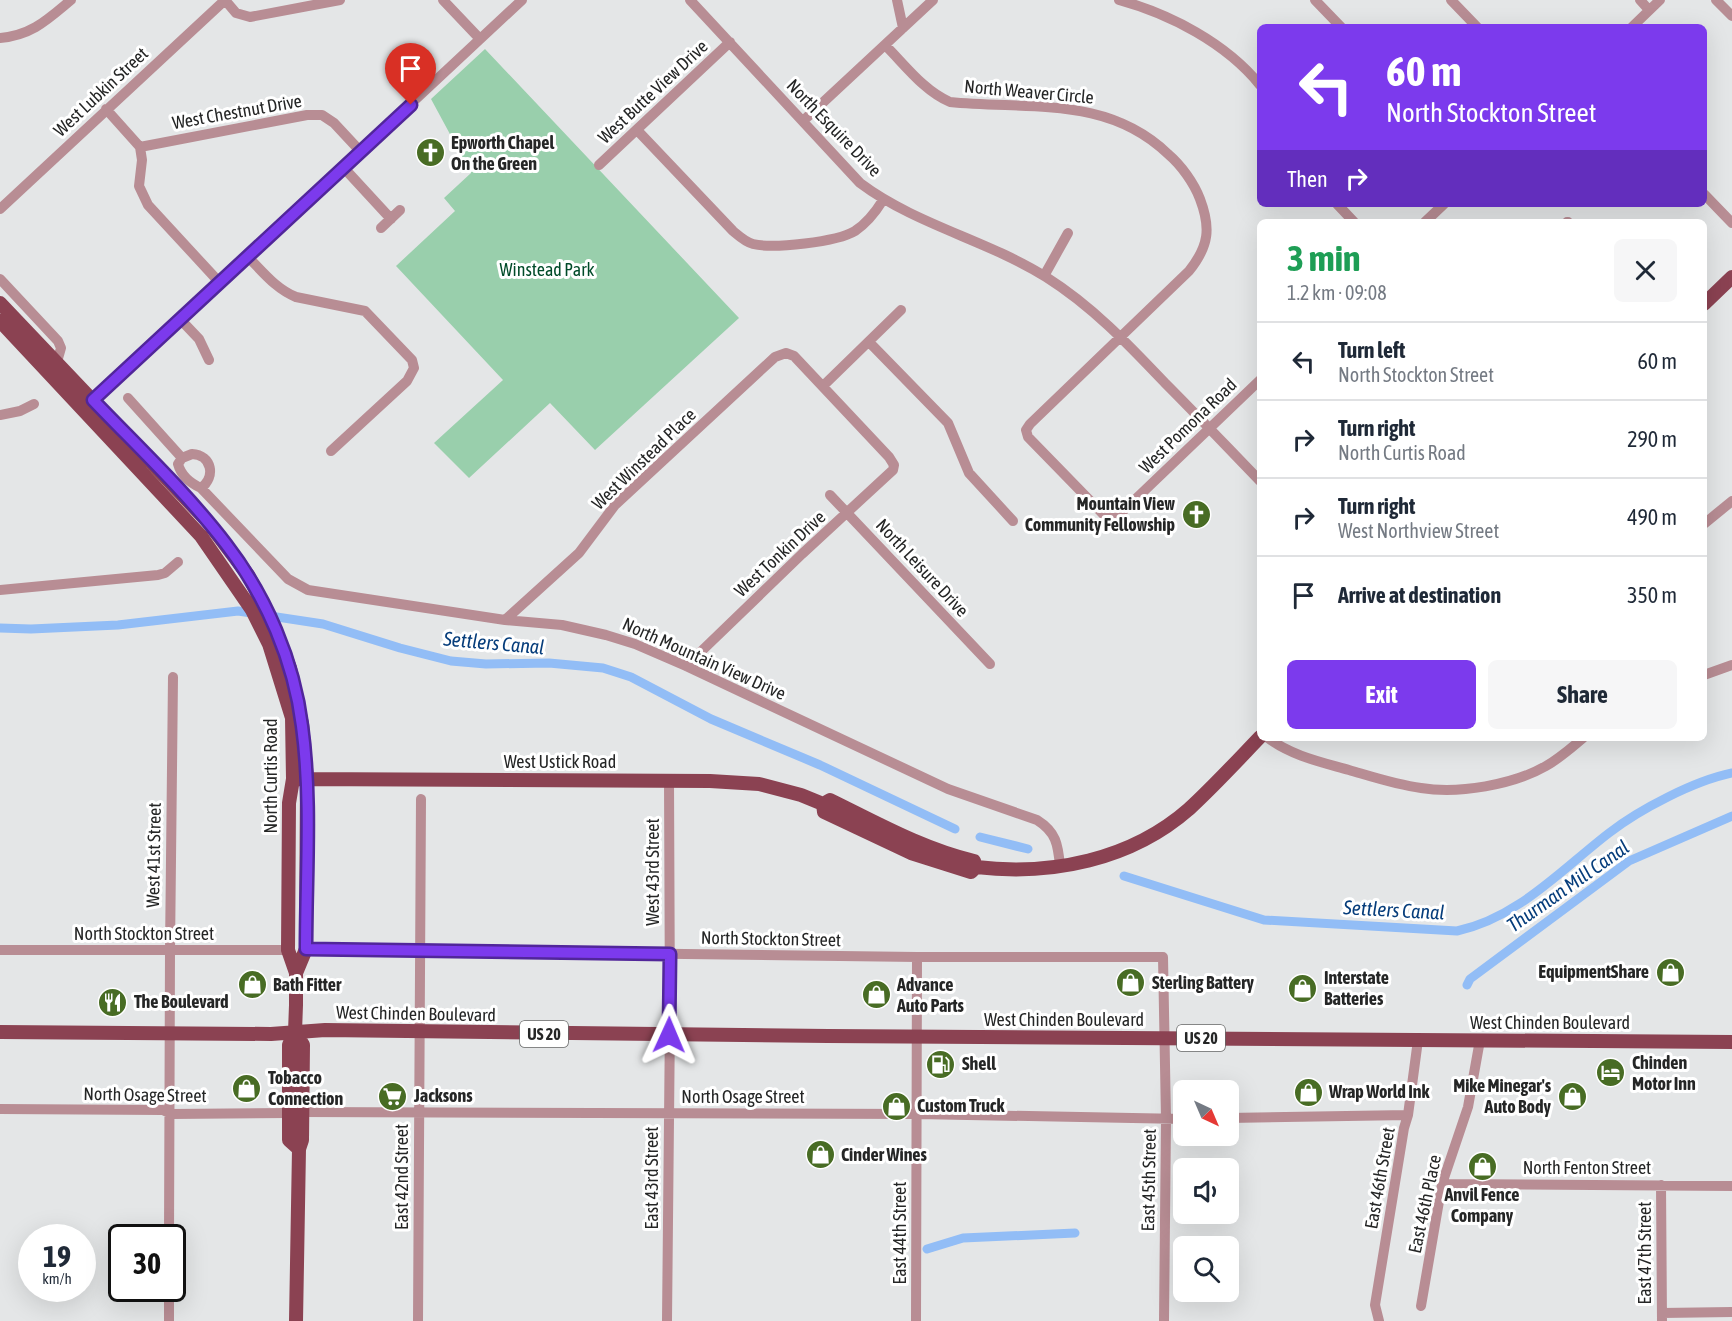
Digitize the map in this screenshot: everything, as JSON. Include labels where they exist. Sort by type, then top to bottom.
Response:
[{"type":"main road","points":[[1707,301],[1732,277]]},
{"type":"main road","name":"North Curtis Road","points":[[0,303],[57,362],[88,405],[201,536],[274,641]]},
{"type":"main road","name":"North Curtis Road","points":[[0,321],[208,522],[252,582],[274,641],[292,718],[300,779],[306,949],[296,973]]},
{"type":"main road","name":"West Ustick Road","points":[[300,779],[669,780],[759,784],[801,795],[823,804],[830,800],[916,842],[952,856],[974,861],[976,867],[1001,870],[1077,864],[1112,855],[1146,839],[1189,809],[1257,740]]},
{"type":"main road","name":"North Curtis Road","points":[[296,1321],[299,1149],[289,1140],[295,1113],[303,1045],[296,1032],[296,973],[288,950],[289,803],[300,779]]},
{"type":"main road","name":"West Chinden Boulevard","points":[[0,1032],[271,1034],[325,1030],[669,1035],[1732,1042]]},
{"type":"street","points":[[0,38],[17,36],[32,30],[71,0]]},
{"type":"street","points":[[225,0],[237,13],[250,17],[340,0]]},
{"type":"street","name":"West Lubkin Street","points":[[0,209],[225,0]]},
{"type":"street","points":[[443,0],[480,39]]},
{"type":"street","points":[[88,405],[522,0]]},
{"type":"street","name":"North Esquire Drive","points":[[690,0],[860,183],[883,200],[1044,276],[1077,298],[1121,336],[1257,478]]},
{"type":"street","points":[[897,0],[903,28]]},
{"type":"street","points":[[803,121],[933,0]]},
{"type":"street","points":[[1119,0],[1169,18],[1208,40],[1257,83]]},
{"type":"street","points":[[1315,0],[1338,24]]},
{"type":"street","points":[[1451,0],[1474,24]]},
{"type":"street","points":[[1640,0],[1649,10]]},
{"type":"street","points":[[1635,24],[1660,0]]},
{"type":"street","points":[[1716,0],[1732,16]]},
{"type":"street","name":"West Butte View Drive","points":[[599,165],[730,42]]},
{"type":"street","name":"North Weaver Circle","points":[[885,45],[926,87],[938,97],[950,102],[1072,110],[1106,116],[1142,132],[1177,162],[1198,193],[1205,213],[1207,229],[1200,258],[1026,430],[1028,437],[1104,515],[1110,517]]},
{"type":"street","points":[[106,109],[140,147],[142,160],[139,186],[142,196],[220,283]]},
{"type":"street","name":"West Chestnut Drive","points":[[140,147],[308,115],[322,115],[334,123],[361,152]]},
{"type":"street","points":[[637,130],[733,231],[751,243],[769,246],[840,237],[854,231],[872,217],[883,200]]},
{"type":"street","points":[[344,168],[391,219]]},
{"type":"street","points":[[1707,197],[1732,223]]},
{"type":"street","points":[[1340,207],[1351,219]]},
{"type":"street","points":[[1428,219],[1441,207]]},
{"type":"street","points":[[381,228],[400,210]]},
{"type":"street","points":[[1044,276],[1068,233]]},
{"type":"street","points":[[248,257],[276,286],[296,297],[365,311],[412,360],[414,368],[407,381],[331,451]]},
{"type":"street","points":[[0,279],[58,341],[61,348],[57,362]]},
{"type":"street","points":[[823,386],[901,310]]},
{"type":"street","points":[[180,319],[199,339],[209,360]]},
{"type":"street","points":[[869,342],[948,423],[969,473],[1013,521]]},
{"type":"street","name":"West Winstead Place","points":[[505,620],[579,553],[615,505],[775,357],[786,353],[794,356],[823,386]]},
{"type":"street","name":"West Pomona Road","points":[[1110,517],[1122,512],[1257,383]]},
{"type":"street","name":"West Tonkin Drive","points":[[686,666],[891,474],[894,465],[889,456],[823,386]]},
{"type":"street","points":[[128,398],[182,458]]},
{"type":"street","points":[[0,415],[21,411],[34,404]]},
{"type":"street","points":[[198,454],[210,465],[211,476],[201,488],[192,484],[181,472],[178,464],[182,458],[198,454]]},
{"type":"street","name":"North Mountain View Drive","points":[[201,488],[288,579],[308,590],[505,620],[562,625],[635,644],[948,789],[1037,819],[1048,827],[1055,838],[1060,866]]},
{"type":"street","name":"North Leisure Drive","points":[[830,495],[990,664]]},
{"type":"street","points":[[1707,522],[1732,501]]},
{"type":"street","points":[[0,590],[158,575],[178,562]]},
{"type":"street","points":[[1707,674],[1732,665]]},
{"type":"street","name":"West 41st Street","points":[[169,1224],[173,677]]},
{"type":"street","points":[[1272,741],[1297,755],[1399,784],[1442,790],[1480,787],[1530,773],[1559,758],[1579,741]]},
{"type":"street","name":"West 43rd Street","points":[[669,780],[669,1035]]},
{"type":"street","name":"East 42nd Street","points":[[418,1321],[421,799]]},
{"type":"street","name":"North Stockton Street","points":[[306,949],[917,957],[1164,957]]},
{"type":"street","name":"North Stockton Street","points":[[0,950],[288,950]]},
{"type":"street","name":"East 44th Street","points":[[916,1321],[917,957]]},
{"type":"street","name":"East 45th Street","points":[[1164,957],[1166,1038],[1164,1321]]},
{"type":"street","name":"East 43rd Street","points":[[667,1321],[669,1035]]},
{"type":"street","name":"East 46th Street","points":[[1379,1321],[1375,1305],[1408,1115],[1418,1040]]},
{"type":"street","name":"East 46th Place","points":[[1421,1306],[1442,1184],[1468,1107],[1480,1040]]},
{"type":"street","name":"North Osage Street","points":[[0,1109],[164,1110],[171,1114],[419,1112],[917,1114],[1173,1119]]},
{"type":"street","points":[[1239,1118],[1408,1115]]},
{"type":"street","name":"North Fenton Street","points":[[1442,1184],[1732,1186]]},
{"type":"street","name":"East 47th Street","points":[[1661,1185],[1662,1317]]},
{"type":"street","points":[[169,1302],[169,1321]]},
{"type":"street","points":[[1662,1317],[1732,1312]]},
{"type":"green space","name":"Winstead Park","points":[[485,49],[739,318],[595,450],[550,403],[469,478],[434,443],[503,380],[396,266],[455,211],[444,198],[471,173],[431,99]]},
{"type":"waterway","name":"Settlers Canal","points":[[0,628],[118,625],[238,611],[323,624],[451,661],[486,664],[549,663],[603,668],[631,677],[711,719],[820,765],[955,829]]},
{"type":"waterway","name":"Settlers Canal","points":[[1124,876],[1264,920],[1457,931],[1479,925],[1520,904],[1609,833],[1652,806],[1701,782],[1732,773]]},
{"type":"waterway","name":"Thurman Mill Canal","points":[[1467,985],[1470,979],[1629,861],[1732,816]]},
{"type":"waterway","name":"Settlers Canal","points":[[980,837],[1028,849]]},
{"type":"waterway","name":"Thurman Mill Canal","points":[[927,1249],[963,1238],[1075,1233]]},
{"type":"place","name":"Epworth Chapel On the Green","points":[[430,153]]},
{"type":"place","name":"Mountain View Community Fellowship","points":[[1196,514]]},
{"type":"place","name":"EquipmentShare","points":[[1670,972]]},
{"type":"place","name":"Sterling Battery","points":[[1131,983]]},
{"type":"place","name":"Bath Fitter","points":[[252,985]]},
{"type":"place","name":"Interstate Batteries","points":[[1303,988]]},
{"type":"place","name":"Advance Auto Parts","points":[[876,995]]},
{"type":"place","name":"The Boulevard","points":[[113,1002]]},
{"type":"place","name":"Shell","points":[[941,1064]]},
{"type":"place","name":"Chinden Motor Inn","points":[[1611,1073]]},
{"type":"place","name":"Tobacco Connection","points":[[247,1088]]},
{"type":"place","name":"Wrap World Ink","points":[[1308,1092]]},
{"type":"place","name":"Jacksons","points":[[393,1096]]},
{"type":"place","name":"Mike Minegar's Auto Body","points":[[1572,1096]]},
{"type":"place","name":"Custom Truck","points":[[896,1106]]},
{"type":"place","name":"Cinder Wines","points":[[820,1155]]},
{"type":"place","name":"Anvil Fence Company","points":[[1482,1166]]},
{"type":"route","points":[[411,105],[93,400],[227,545],[248,575],[273,624],[290,668],[302,724],[307,779],[306,949],[670,954],[669,1035]]}]
